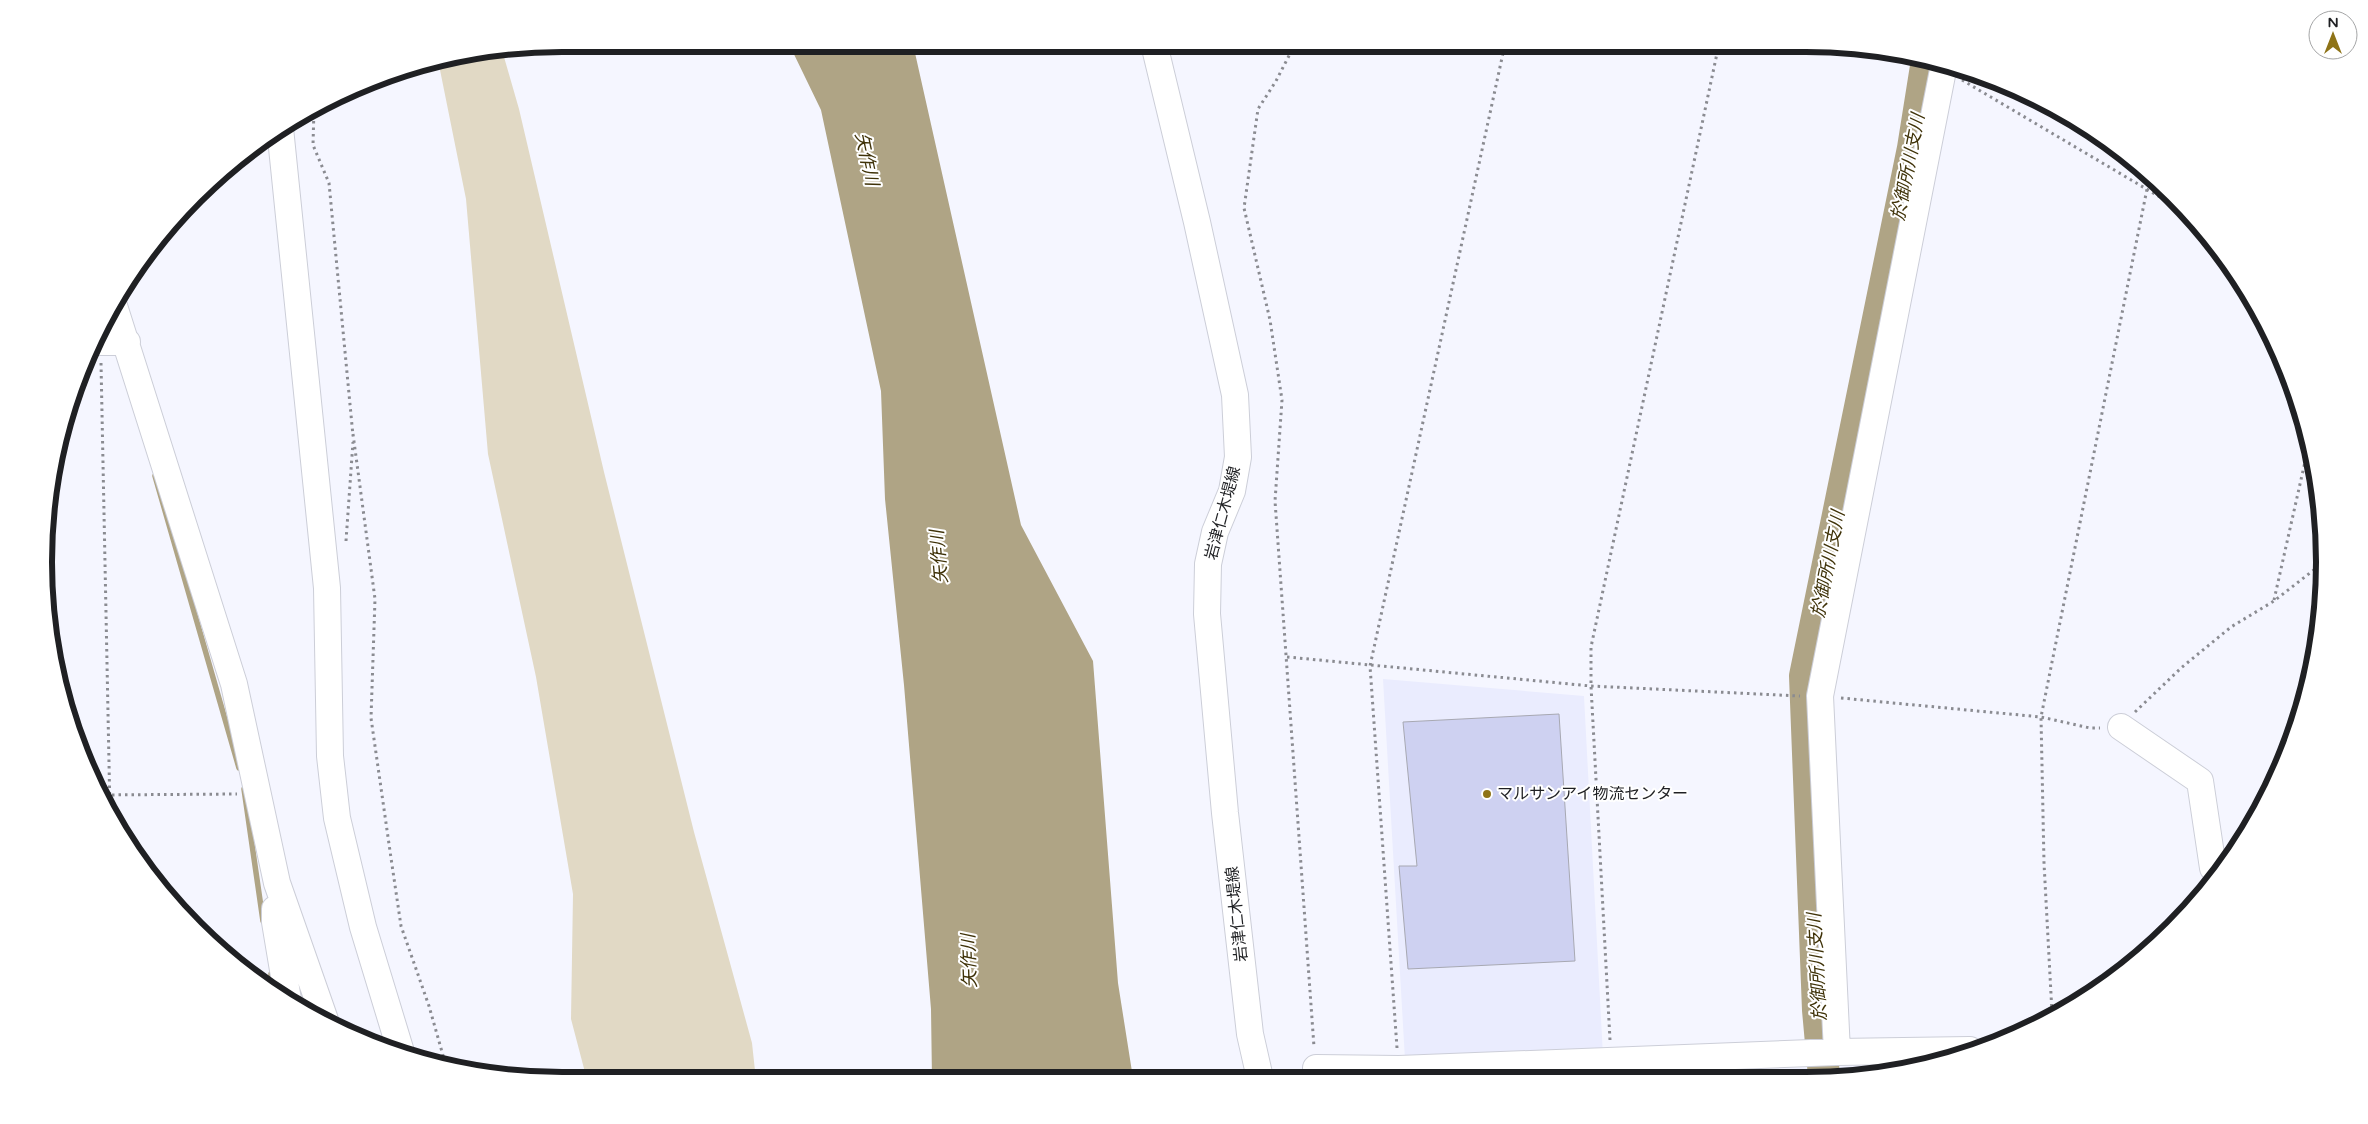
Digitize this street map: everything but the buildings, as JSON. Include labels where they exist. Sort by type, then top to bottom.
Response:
[{"type":"street","name":"岩津仁木堤線","points":[[1156,52],[1197,222],[1235,395],[1238,457],[1232,490],[1215,532],[1208,564],[1207,614],[1250,1034],[1259,1072]]},
{"type":"street","points":[[1837,1052],[1820,696],[1943,72]]},
{"type":"street","points":[[281,137],[327,588],[330,756],[337,818],[363,927],[399,1044]]},
{"type":"street","points":[[117,314],[234,684],[276,883],[322,1011]]},
{"type":"street","points":[[103,342],[127,342]]},
{"type":"street","points":[[2122,727],[2200,781],[2213,868]]},
{"type":"street","points":[[276,883],[275,922],[286,991]]},
{"type":"street","points":[[1316,1068],[1399,1068],[1837,1052],[1947,1051]]},
{"type":"path","points":[[1291,52],[1276,81],[1258,109],[1244,208],[1270,320],[1282,400],[1275,501],[1316,1068]]},
{"type":"path","points":[[1399,1068],[1370,666],[1503,52]]},
{"type":"path","points":[[1611,1060],[1591,686],[1591,648],[1717,52]]},
{"type":"path","points":[[1961,77],[2162,198]]},
{"type":"path","points":[[314,117],[313,145],[329,183],[353,434],[375,599],[370,718],[401,926],[429,1006],[444,1057]]},
{"type":"path","points":[[2052,1008],[2047,932],[2041,717],[2149,185]]},
{"type":"path","points":[[98,352],[109,794]]},
{"type":"path","points":[[345,551],[353,434]]},
{"type":"path","points":[[2274,601],[2305,460]]},
{"type":"path","points":[[1287,657],[1591,686],[1820,696],[2041,717],[2090,728],[2122,727],[2180,668],[2231,627],[2274,601],[2316,569]]},
{"type":"path","points":[[109,795],[258,794]]},
{"type":"shaded area","points":[[504,56],[519,109],[604,472],[694,832],[752,1043],[755,1072],[585,1072],[571,1019],[573,894],[536,677],[488,454],[466,199],[440,68]]},
{"type":"shaded area","points":[[1383,679],[1584,696],[1604,1072],[1406,1072]]},
{"type":"shaded area","points":[[1884,1065],[1806,1072],[1690,1072]]},
{"type":"water","name":"矢作川","points":[[793,52],[915,52],[1021,525],[1093,661],[1118,983],[1132,1072],[932,1072],[931,1009],[904,685],[885,499],[881,391],[821,110]]},
{"type":"waterway","name":"於御所川支川","points":[[1824,1071],[1818,1010],[1805,676],[1913,148],[1926,67]]},
{"type":"waterway","points":[[155,476],[239,768]]},
{"type":"waterway","points":[[244,789],[263,921]]},
{"type":"waterway","points":[[271,974],[272,981]]},
{"type":"place","name":"マルサンアイ物流センター","points":[[1487,794]]}]
